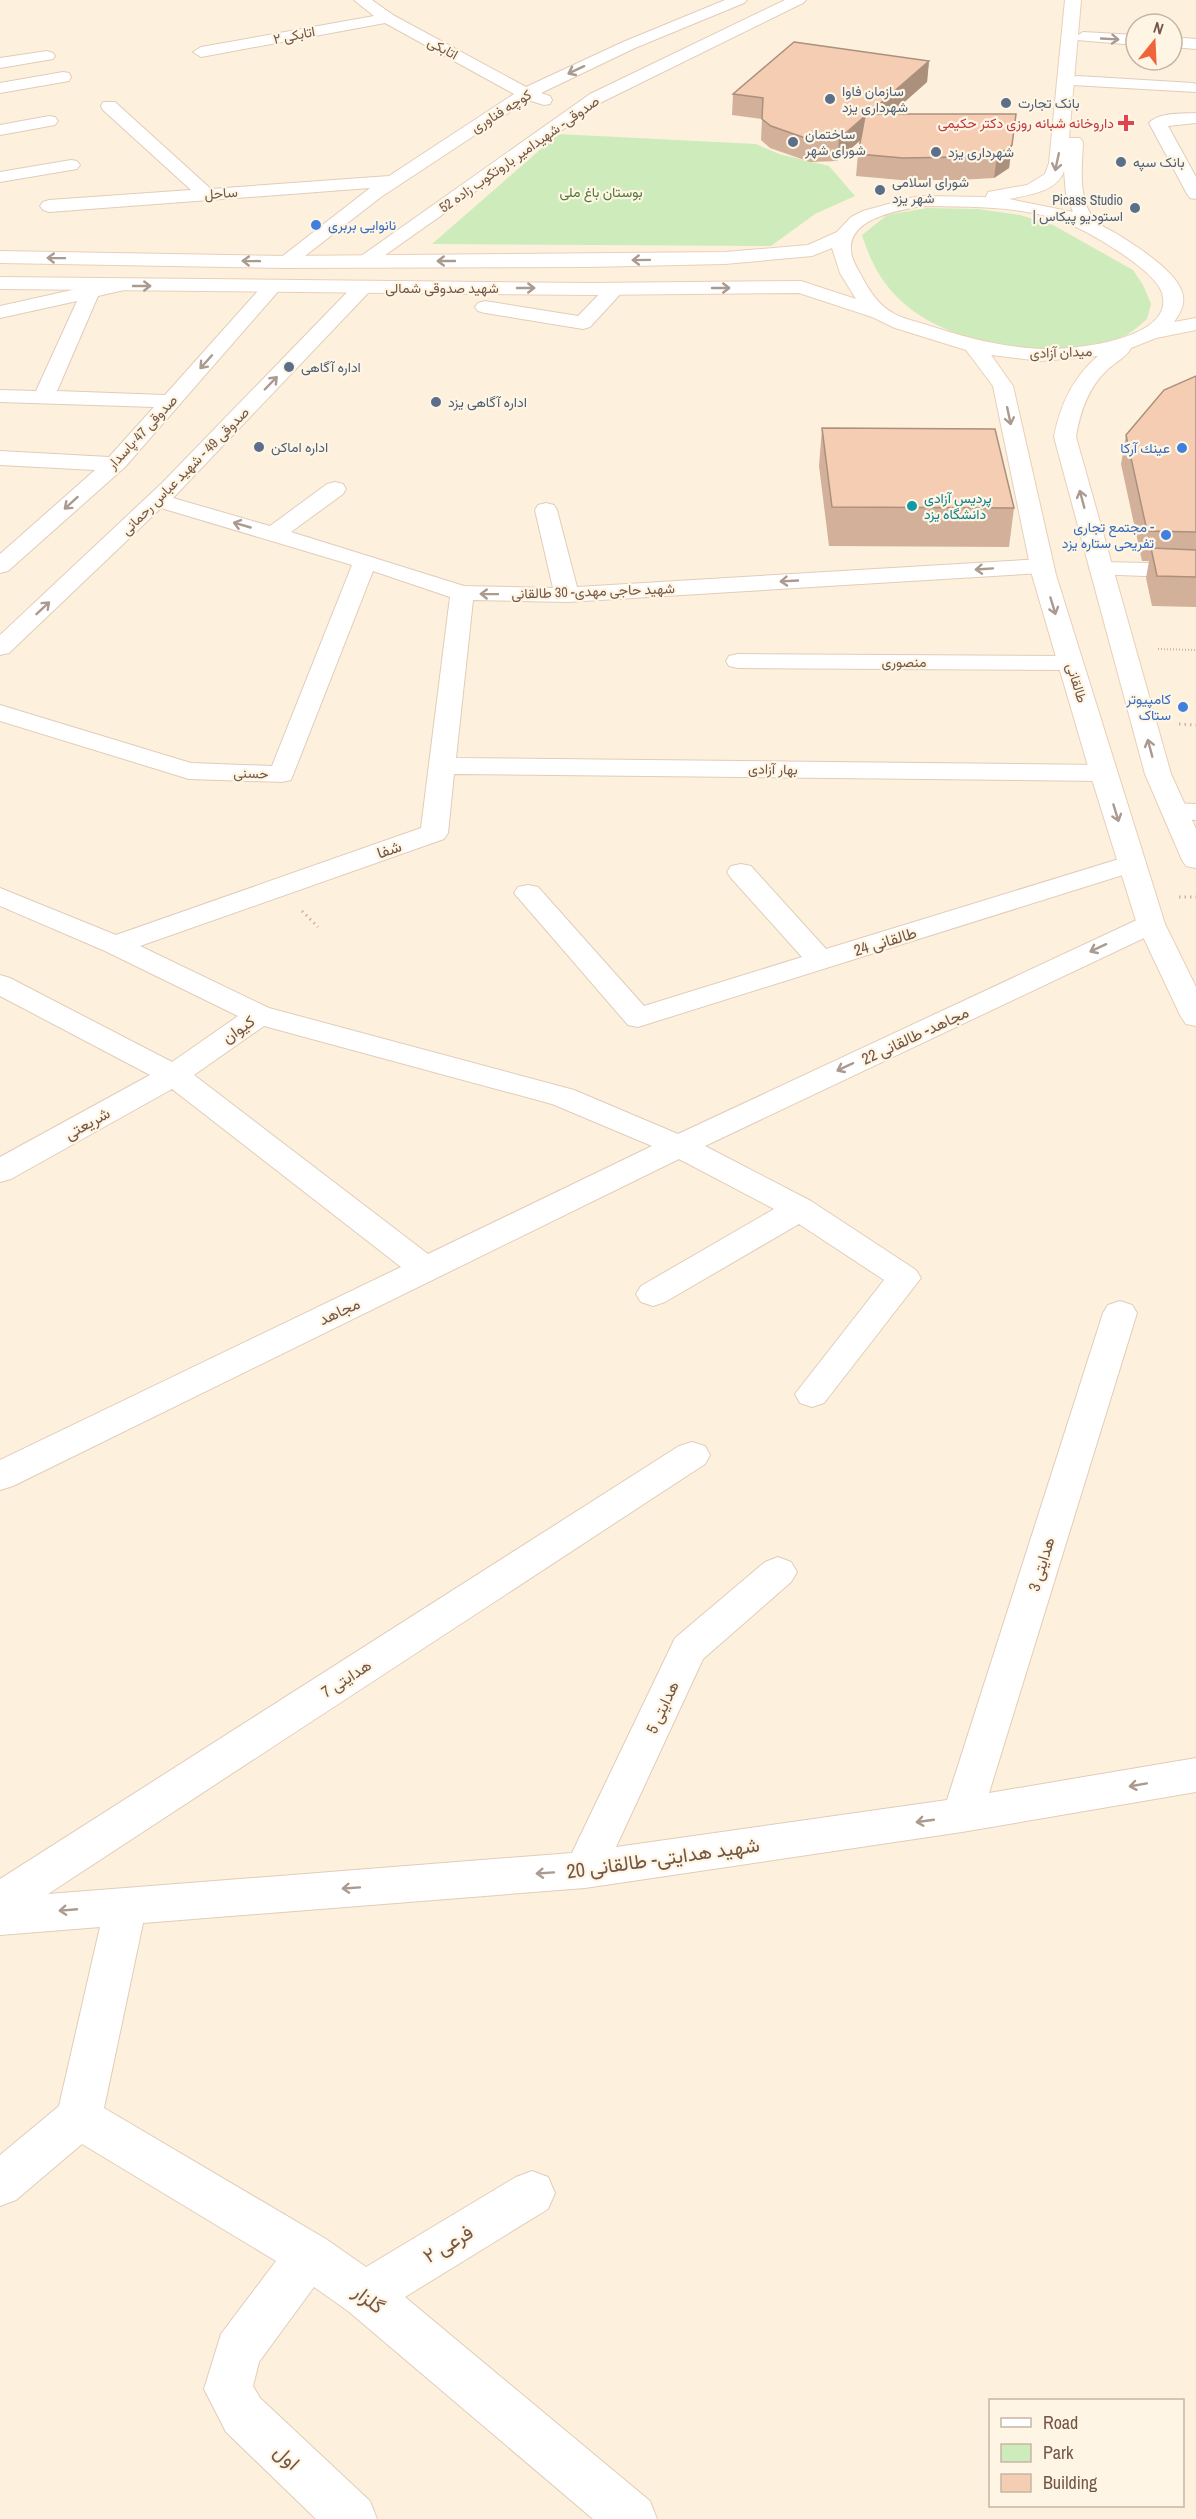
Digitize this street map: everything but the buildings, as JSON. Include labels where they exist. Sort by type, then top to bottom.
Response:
[{"type":"street","name":"اتابکی","points":[[362,0],[387,18],[526,94],[576,113]]},
{"type":"street","name":"کوچه فناوری","points":[[285,262],[393,181],[526,94],[629,45],[739,0]]},
{"type":"street","name":"52 صدوقی- شهیدامیر باروتکوب زاده","points":[[364,261],[596,98],[798,0]]},
{"type":"street","points":[[953,201],[1032,189],[1053,177],[1059,162],[1073,0]]},
{"type":"street","points":[[1086,0],[1071,182],[1077,205],[1090,226]]},
{"type":"street","name":"اتابکی ۲","points":[[201,52],[387,18]]},
{"type":"street","points":[[1083,37],[1124,39]]},
{"type":"street","points":[[629,45],[679,56]]},
{"type":"street","points":[[0,63],[47,56]]},
{"type":"street","points":[[0,87],[63,77]]},
{"type":"street","points":[[1078,81],[1193,88]]},
{"type":"street","points":[[109,106],[206,194]]},
{"type":"street","points":[[1196,118],[1158,123],[1196,194]]},
{"type":"street","points":[[0,130],[49,122]]},
{"type":"street","points":[[0,177],[70,165]]},
{"type":"street","name":"ساحل","points":[[49,206],[393,181]]},
{"type":"street","name":"میدان آزادی","points":[[921,201],[1028,206],[1090,226],[1121,245],[1153,270],[1173,291],[1174,305],[1166,322],[1139,338],[1089,353],[1042,355],[974,347],[907,325],[879,313],[851,276],[841,252],[843,236],[856,222],[878,209],[921,201]]},
{"type":"street","name":"شهید صدوقی شمالی","points":[[0,257],[285,262],[588,261],[776,254],[812,250],[843,236]]},
{"type":"street","points":[[776,254],[804,258],[821,273],[801,287]]},
{"type":"street","points":[[1153,270],[1190,282]]},
{"type":"street","name":"شهید صدوقی شمالی","points":[[0,284],[615,289],[801,287],[879,313]]},
{"type":"street","points":[[0,312],[117,286]]},
{"type":"street","name":"صدوقی 47-پاسدار","points":[[0,566],[114,464],[272,287]]},
{"type":"street","name":"صدوقی 49 - شهید عباس رحمانی","points":[[0,648],[158,500],[363,287]]},
{"type":"street","points":[[485,307],[583,323],[615,289]]},
{"type":"street","points":[[44,397],[90,293]]},
{"type":"street","points":[[1196,324],[1139,338],[1102,360],[1087,378],[1067,415],[1065,437],[1158,774],[1185,812],[1196,860]]},
{"type":"street","name":"طالقانی","points":[[974,347],[1002,386],[1042,566],[1103,773],[1151,924],[1196,1017]]},
{"type":"street","points":[[1002,386],[1013,374],[1039,370],[1067,375],[1083,387]]},
{"type":"street","points":[[0,396],[171,401]]},
{"type":"street","points":[[0,458],[114,464]]},
{"type":"street","points":[[273,534],[335,489]]},
{"type":"street","name":"شهید حاجی مهدی- 30 طالقانی","points":[[158,500],[366,561],[462,593],[567,595],[1042,566]]},
{"type":"street","points":[[546,510],[567,595]]},
{"type":"street","points":[[9,531],[38,532]]},
{"type":"street","name":"حسنی","points":[[0,713],[189,771],[282,774],[366,561]]},
{"type":"street","points":[[1101,569],[1196,571]]},
{"type":"street","name":"شفا","points":[[115,945],[434,833],[462,593]]},
{"type":"street","name":"منصوری","points":[[738,662],[1071,663]]},
{"type":"street","name":"بهار آزادی","points":[[443,766],[1103,773]]},
{"type":"street","name":"طالقانی 24","points":[[528,893],[638,1018],[1132,863]]},
{"type":"street","points":[[741,872],[821,961]]},
{"type":"street","name":"کیوان","points":[[0,896],[115,945],[258,1014],[174,1075]]},
{"type":"street","name":"مجاهد- طالقانی 22","points":[[679,1146],[1151,924]]},
{"type":"street","points":[[0,984],[174,1075],[427,1270]]},
{"type":"street","points":[[258,1014],[563,1097],[679,1146],[800,1209],[904,1278],[812,1394]]},
{"type":"street","name":"شریعتی","points":[[0,1171],[174,1075]]},
{"type":"street","name":"مجاهد","points":[[0,1476],[226,1364],[427,1270],[679,1146]]},
{"type":"street","points":[[653,1294],[800,1209]]},
{"type":"street","name":"هدایتی 3","points":[[962,1815],[1120,1314]]},
{"type":"street","name":"هدایتی 7","points":[[0,1902],[692,1455]]},
{"type":"street","name":"هدایتی 5","points":[[585,1870],[689,1649],[778,1572]]},
{"type":"street","name":"شهید هدایتی- طالقانی 20","points":[[0,1916],[585,1870],[962,1815],[1196,1775]]},
{"type":"street","points":[[0,2184],[79,2118],[126,1905]]},
{"type":"street","name":"گلزار","points":[[79,2118],[309,2255],[365,2294],[632,2519]]},
{"type":"street","name":"فرعی ۲","points":[[365,2294],[532,2193]]},
{"type":"street","name":"اول","points":[[309,2255],[238,2351],[228,2389],[243,2415],[352,2519]]},
{"type":"green space","name":"بوستان باغ ملی","points":[[558,134],[756,144],[779,154],[829,166],[855,196],[815,214],[771,246],[432,244]]},
{"type":"green space","points":[[927,208],[978,209],[1020,215],[1053,225],[1133,270],[1143,285],[1151,304],[1147,319],[1121,338],[1091,345],[1062,348],[1001,345],[943,328],[918,314],[897,297],[876,268],[862,235],[887,215]]},
{"type":"place","name":"سازمان فاوا شهرداری یزد","points":[[830,99]]},
{"type":"place","name":"بانک تجارت","points":[[1006,103]]},
{"type":"place","name":"داروخانه شبانه روزی دکتر حکیمی","points":[[1126,123]]},
{"type":"place","name":"ساختمان شورای شهر","points":[[793,142]]},
{"type":"place","name":"شهرداری یزد","points":[[936,152]]},
{"type":"place","name":"بانک سپه","points":[[1121,162]]},
{"type":"place","name":"شورای اسلامی شهر یزد","points":[[880,190]]},
{"type":"place","name":"Picass Studio | استودیو پیکاس","points":[[1135,208]]},
{"type":"place","name":"نانوایی بربری","points":[[316,225]]},
{"type":"place","name":"اداره آگاهی","points":[[289,367]]},
{"type":"place","name":"اداره آگاهی یزد","points":[[436,402]]},
{"type":"place","name":"اداره اماکن","points":[[259,447]]},
{"type":"place","name":"عينك آركا","points":[[1182,448]]},
{"type":"place","name":"پردیس آزادی دانشگاه یزد","points":[[912,506]]},
{"type":"place","name":"مجتمع تجاری - تفریحی ستاره یزد","points":[[1166,535]]},
{"type":"place","name":"کامپیوتر ستاک","points":[[1183,707]]}]
